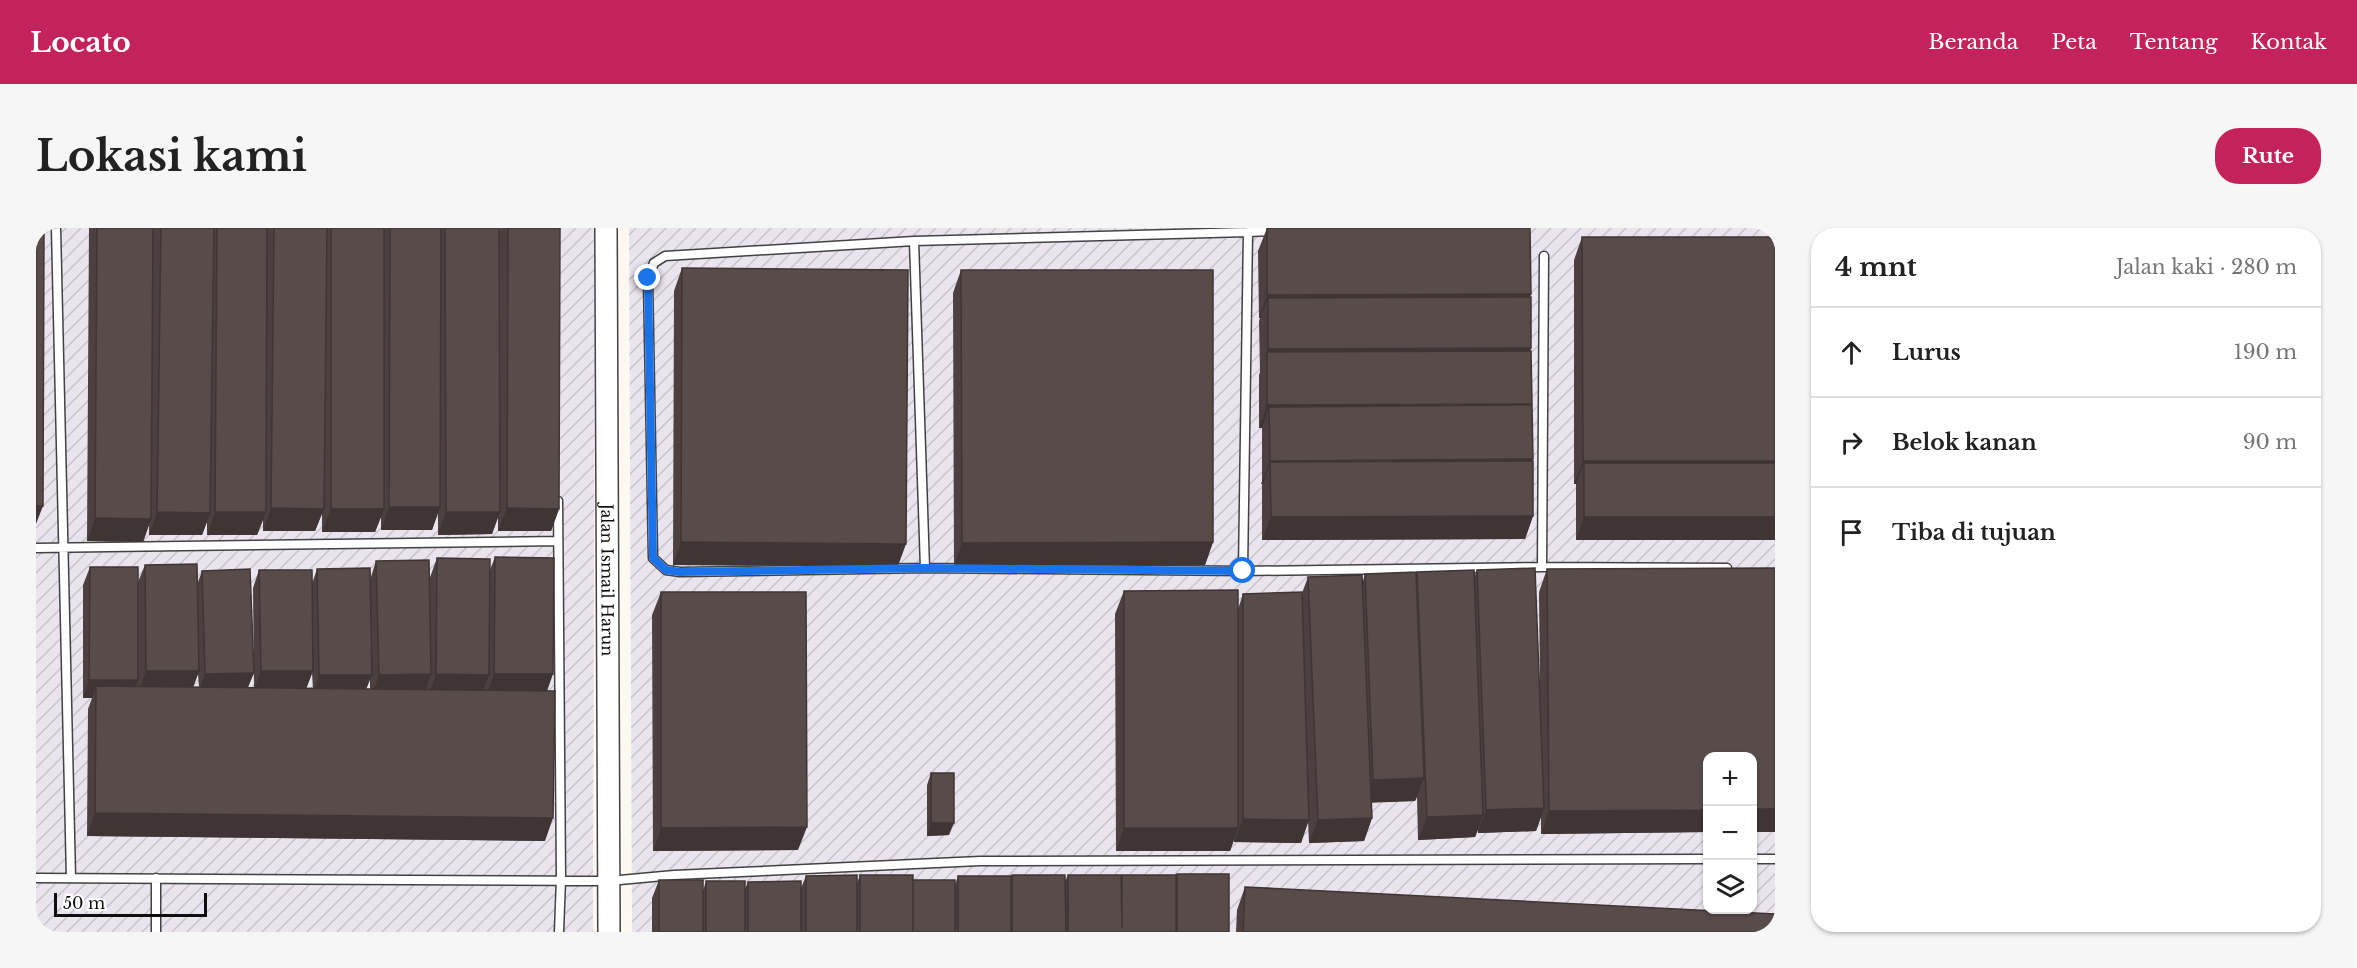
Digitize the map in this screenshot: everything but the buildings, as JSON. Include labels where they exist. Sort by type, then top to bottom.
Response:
[{"type":"street","name":"Jalan Ismail Harun","points":[[606,228],[609,932]]},
{"type":"lane","points":[[56,228],[71,878]]},
{"type":"lane","points":[[1282,231],[914,241],[665,256],[654,263],[648,278],[653,558],[666,570],[680,572],[925,568],[1243,571],[1542,567],[1740,568]]},
{"type":"lane","points":[[1243,571],[1248,232]]},
{"type":"lane","points":[[914,241],[925,568]]},
{"type":"lane","points":[[1542,567],[1544,256]]},
{"type":"lane","points":[[558,495],[561,879],[559,932]]},
{"type":"lane","points":[[36,548],[558,541]]},
{"type":"lane","points":[[36,878],[609,881],[674,875],[980,861],[1703,859]]},
{"type":"lane","points":[[1757,859],[1775,859]]},
{"type":"lane","points":[[156,878],[156,932]]},
{"type":"shaded area","points":[[36,228],[595,228],[593,932],[36,932]]},
{"type":"shaded area","points":[[629,228],[1775,228],[1775,932],[632,932]]},
{"type":"route","points":[[648,278],[653,558],[666,570],[680,572],[925,568],[1243,571]]}]
